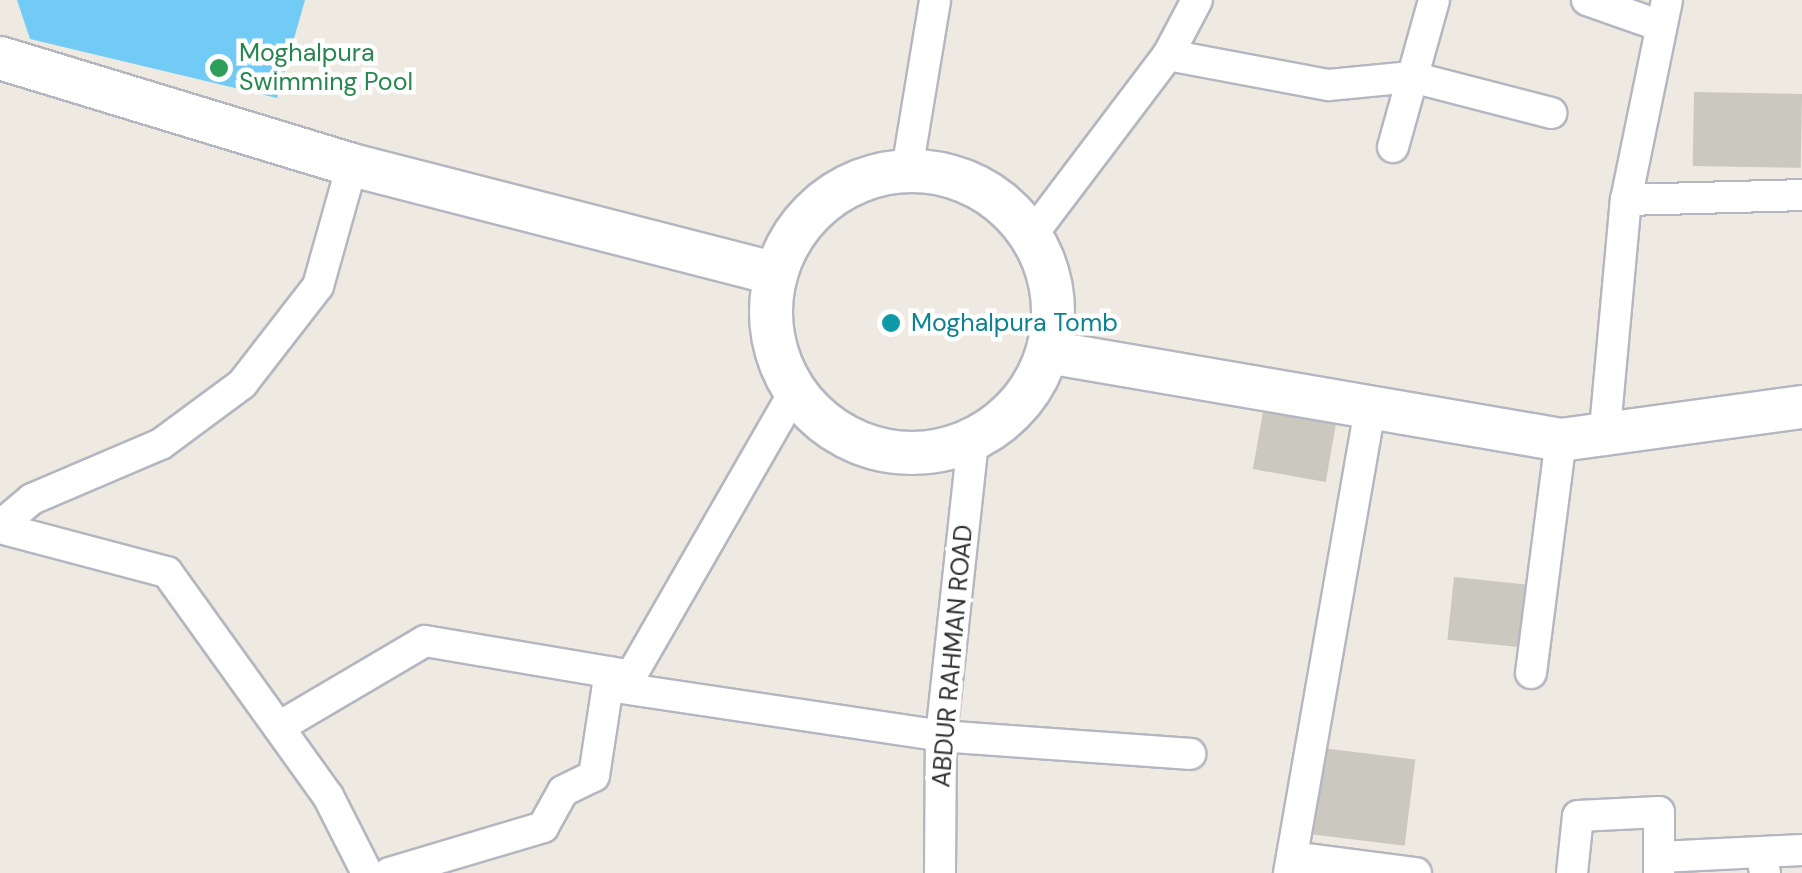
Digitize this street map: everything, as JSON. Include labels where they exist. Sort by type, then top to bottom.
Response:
[{"type":"street","points":[[906,170],[935,0]]},
{"type":"street","points":[[1031,236],[1168,54],[1197,0]]},
{"type":"street","points":[[1393,147],[1434,0]]},
{"type":"street","points":[[1587,0],[1663,12],[1626,200],[1604,440]]},
{"type":"street","points":[[1168,54],[1329,86],[1412,77],[1551,114]]},
{"type":"street","points":[[0,58],[352,165],[776,274]]},
{"type":"street","points":[[0,527],[32,499],[162,444],[242,384],[318,286],[352,165]]},
{"type":"street","points":[[906,170],[984,192],[1031,236],[1048,272],[1048,352],[1006,418],[973,440],[895,452],[856,442],[796,391],[773,328],[776,274],[824,200],[863,178],[906,170]]},
{"type":"street","points":[[1626,200],[1802,195]]},
{"type":"street","points":[[1048,352],[1371,404],[1561,440],[1604,440],[1802,407]]},
{"type":"street","points":[[609,679],[631,676],[796,391]]},
{"type":"street","points":[[1371,404],[1291,865],[1416,873]]},
{"type":"street","name":"ABDUR RAHMAN ROAD","points":[[940,873],[940,736],[973,440]]},
{"type":"street","points":[[1531,672],[1561,440]]},
{"type":"street","points":[[0,527],[168,572],[279,727],[366,873]]},
{"type":"street","points":[[279,727],[425,641],[609,679],[940,736],[1190,754]]},
{"type":"street","points":[[389,873],[542,827],[563,792],[594,776],[609,679]]},
{"type":"street","points":[[1572,873],[1578,816],[1658,812],[1660,865],[1763,862],[1802,850]]},
{"type":"water","name":"Moghalpura Swimming Pool","points":[[17,0],[305,0],[277,98],[30,39]]},
{"type":"building","points":[[1694,92],[1802,94],[1801,168],[1693,166]]},
{"type":"building","points":[[1264,406],[1337,419],[1326,482],[1253,469]]},
{"type":"building","points":[[1454,577],[1527,585],[1520,647],[1447,640]]},
{"type":"building","points":[[1322,748],[1415,759],[1405,846],[1311,834]]},
{"type":"place","name":"Moghalpura Swimming Pool","points":[[219,68]]},
{"type":"place","name":"Moghalpura Tomb","points":[[891,323]]}]
